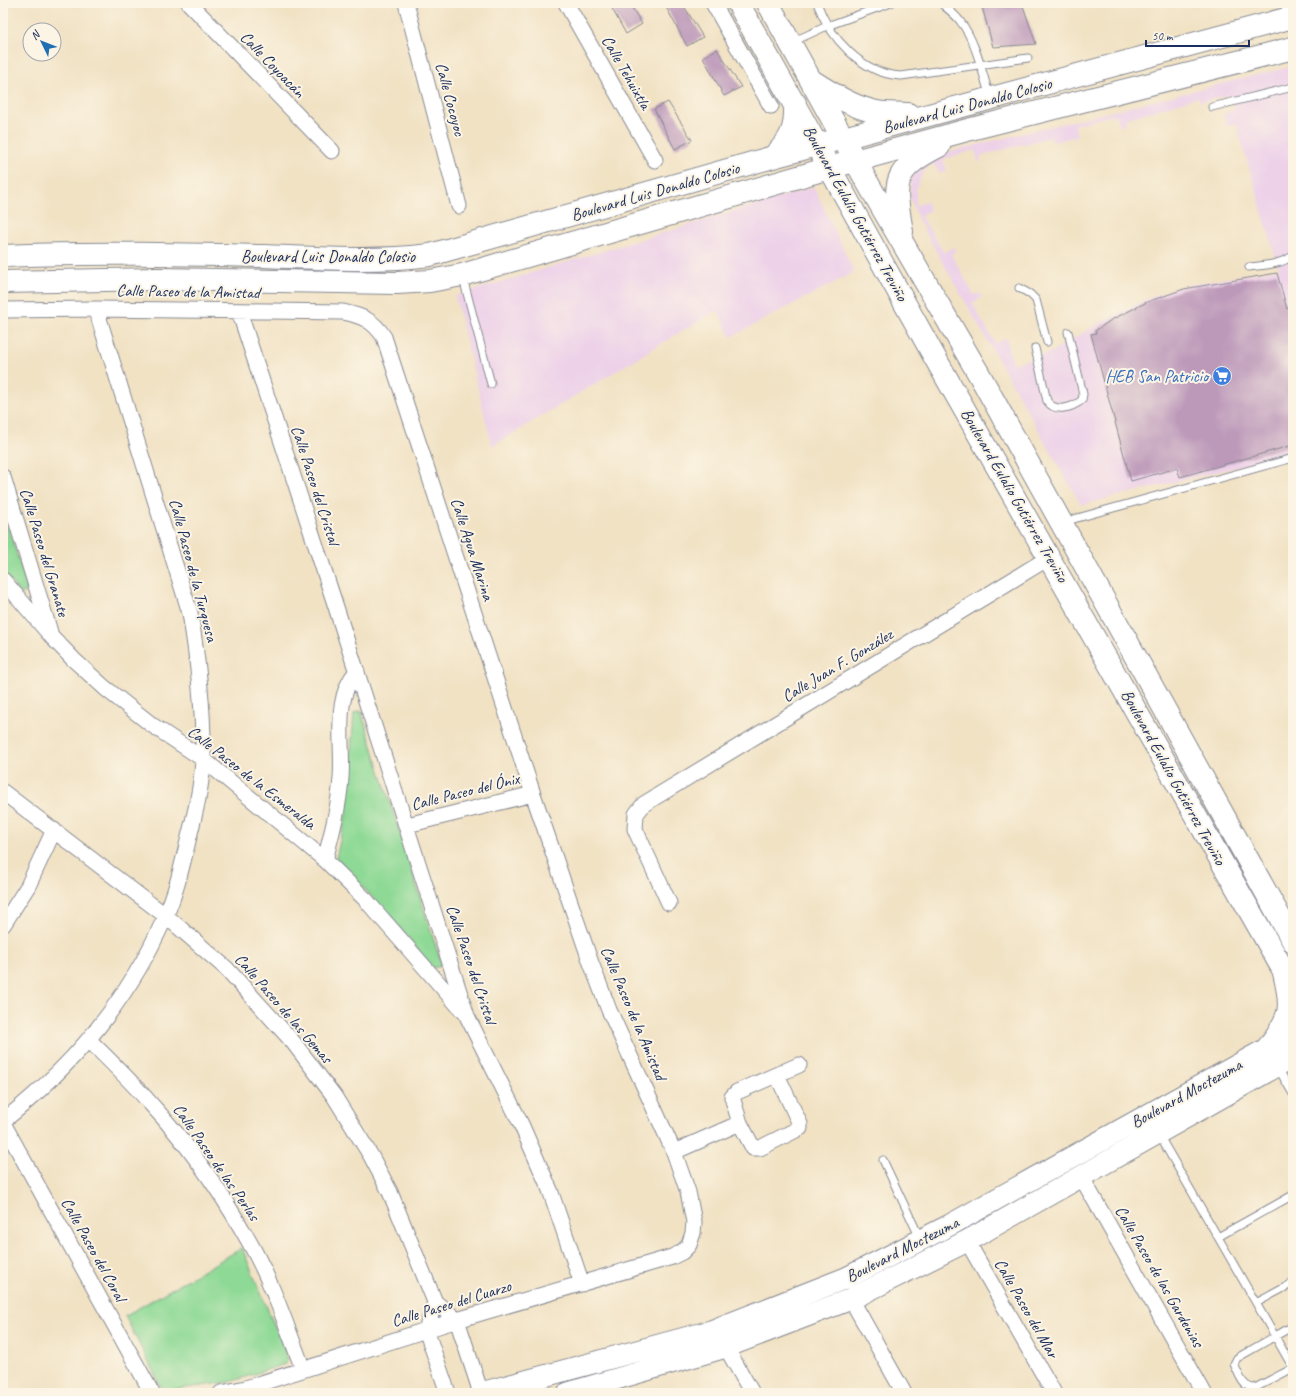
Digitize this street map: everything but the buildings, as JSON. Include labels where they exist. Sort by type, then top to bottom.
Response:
[{"type":"main road","name":"Boulevard Eulalio Gutiérrez Treviño","points":[[738,3],[795,103],[829,168],[1293,987]]},
{"type":"main road","name":"Boulevard Eulalio Gutiérrez Treviño","points":[[768,3],[1061,523],[1293,941]]},
{"type":"main road","name":"Boulevard Luis Donaldo Colosio","points":[[3,256],[178,254],[404,258],[430,255],[773,157],[1293,17]]},
{"type":"main road","points":[[1202,71],[1200,59],[1204,54],[1293,30]]},
{"type":"main road","name":"Boulevard Luis Donaldo Colosio","points":[[3,282],[157,279],[397,282],[430,281],[462,275],[856,160],[971,129],[1293,48]]},
{"type":"main road","points":[[811,80],[839,98],[865,109],[923,117]]},
{"type":"main road","points":[[773,157],[790,138],[796,116],[795,103]]},
{"type":"main road","points":[[903,244],[896,195],[896,185],[900,174],[920,155],[971,129]]},
{"type":"main road","points":[[968,414],[972,400],[982,382]]},
{"type":"main road","points":[[1280,1056],[1285,1024],[1290,1008],[1289,995],[1283,968]]},
{"type":"main road","name":"Boulevard Moctezuma","points":[[568,1393],[594,1389],[726,1347],[851,1299],[967,1241],[1082,1178],[1158,1134],[1280,1056],[1293,1034]]},
{"type":"main road","name":"Boulevard Moctezuma","points":[[481,1393],[711,1331],[846,1278],[1280,1056]]},
{"type":"street","name":"Calle Coyoacán","points":[[188,3],[332,151]]},
{"type":"street","name":"Calle Cocoyoc","points":[[406,3],[459,206]]},
{"type":"street","name":"Calle Tehuixtla","points":[[566,3],[655,160]]},
{"type":"street","points":[[714,3],[771,106]]},
{"type":"street","name":"Calle Paseo de la Amistad","points":[[3,310],[96,309],[343,312],[358,315],[370,320]]},
{"type":"street","name":"Calle Paseo de la Turquesa","points":[[3,1122],[64,1067],[89,1040],[117,1002],[141,963],[166,916],[195,813],[203,759],[199,664],[190,613],[96,309]]},
{"type":"street","name":"Calle Paseo del Cristal","points":[[239,311],[357,671],[467,1016],[521,1124],[550,1190],[582,1284]]},
{"type":"street","name":"Calle Agua Marina","points":[[370,320],[384,336],[533,794]]},
{"type":"street","name":"Calle Paseo del Granate","points":[[3,477],[52,637]]},
{"type":"street","name":"Calle Juan F. González","points":[[669,903],[635,829],[636,814],[644,804],[1050,557]]},
{"type":"street","name":"Calle Paseo de la Esmeralda","points":[[3,580],[52,637],[74,660],[105,688],[152,725],[203,759],[325,860],[365,899],[467,1016]]},
{"type":"street","points":[[325,860],[337,813],[341,777],[341,713],[344,692],[350,679],[357,671]]},
{"type":"street","name":"Calle Paseo de las Gemas","points":[[3,792],[166,916],[227,969],[293,1042],[334,1096],[371,1156],[390,1192],[435,1302],[457,1320]]},
{"type":"street","name":"Calle Paseo de la Amistad","points":[[533,794],[609,1010],[674,1152],[692,1208],[694,1222],[689,1245]]},
{"type":"street","name":"Calle Paseo del Ónix","points":[[406,825],[533,794]]},
{"type":"street","points":[[3,925],[28,886],[54,830]]},
{"type":"street","name":"Calle Paseo de las Perlas","points":[[89,1040],[151,1104],[184,1144],[222,1196],[248,1238],[267,1276],[303,1369]]},
{"type":"street","points":[[777,1075],[800,1124],[800,1128],[756,1149],[751,1147],[740,1124],[731,1099],[734,1094],[799,1065]]},
{"type":"street","name":"Calle Paseo del Coral","points":[[3,1122],[152,1393]]},
{"type":"street","points":[[674,1152],[740,1124]]},
{"type":"street","name":"Calle Paseo de las Gardenias","points":[[1082,1178],[1204,1393]]},
{"type":"street","name":"Calle Paseo del Mar","points":[[967,1241],[1054,1393]]},
{"type":"street","name":"Calle Paseo del Cuarzo","points":[[221,1393],[246,1388],[457,1320],[672,1257],[682,1252],[689,1245]]},
{"type":"street","points":[[851,1299],[904,1393]]},
{"type":"street","points":[[435,1302],[426,1330],[448,1393]]},
{"type":"street","points":[[457,1320],[481,1393]]},
{"type":"street","points":[[726,1347],[752,1393]]},
{"type":"lane","points":[[817,3],[827,26],[837,40],[860,60],[884,73],[893,76],[1028,58]]},
{"type":"lane","points":[[790,43],[827,26],[891,3]]},
{"type":"lane","points":[[941,3],[958,18],[965,29],[980,64],[990,99]]},
{"type":"lane","points":[[1212,107],[1293,87]]},
{"type":"lane","points":[[1249,267],[1285,261],[1293,256]]},
{"type":"lane","points":[[462,275],[491,384]]},
{"type":"lane","points":[[1019,288],[1030,294],[1036,300],[1048,342]]},
{"type":"lane","points":[[1034,348],[1047,401],[1051,407],[1056,409],[1076,405],[1082,400],[1083,394],[1068,332]]},
{"type":"lane","points":[[1061,523],[1293,458]]},
{"type":"lane","points":[[1280,1056],[1293,1094]]},
{"type":"lane","points":[[1158,1134],[1218,1237],[1275,1336],[1293,1368],[1255,1388],[1246,1386],[1234,1364],[1237,1358],[1275,1336],[1293,1326]]},
{"type":"lane","points":[[883,1160],[921,1240]]},
{"type":"lane","points":[[1218,1237],[1293,1195]]},
{"type":"lane","points":[[1256,1303],[1293,1283]]},
{"type":"shaded area","points":[[1293,66],[1293,453],[1081,505],[919,221],[910,198],[911,179],[916,172],[945,153]],"holes":[[[1231,95],[1235,109],[1224,114],[1226,126],[1236,123],[1279,269],[1178,287],[1141,302],[1099,323],[1050,353],[1014,364],[1008,349],[1007,338],[995,343],[972,303],[982,297],[979,293],[974,295],[951,254],[956,251],[953,247],[944,253],[921,216],[930,210],[927,202],[916,205],[916,188],[927,168],[933,164],[940,173],[947,171],[943,159],[975,150],[978,162],[981,161],[980,156],[1051,137],[1053,142],[1077,136],[1075,125],[1116,114],[1120,126],[1126,125],[1125,119],[1199,97],[1200,102]]]},
{"type":"shaded area","points":[[814,187],[854,272],[731,337],[717,310],[492,446],[455,296]]},
{"type":"green space","points":[[3,512],[28,589],[21,595],[3,571]]},
{"type":"green space","points":[[361,711],[442,966],[433,968],[395,922],[336,858],[346,815],[354,713]]},
{"type":"green space","points":[[242,1248],[288,1358],[285,1364],[230,1382],[163,1391],[125,1316]]},
{"type":"place","name":"HEB San Patricio","points":[[1222,376]]}]
